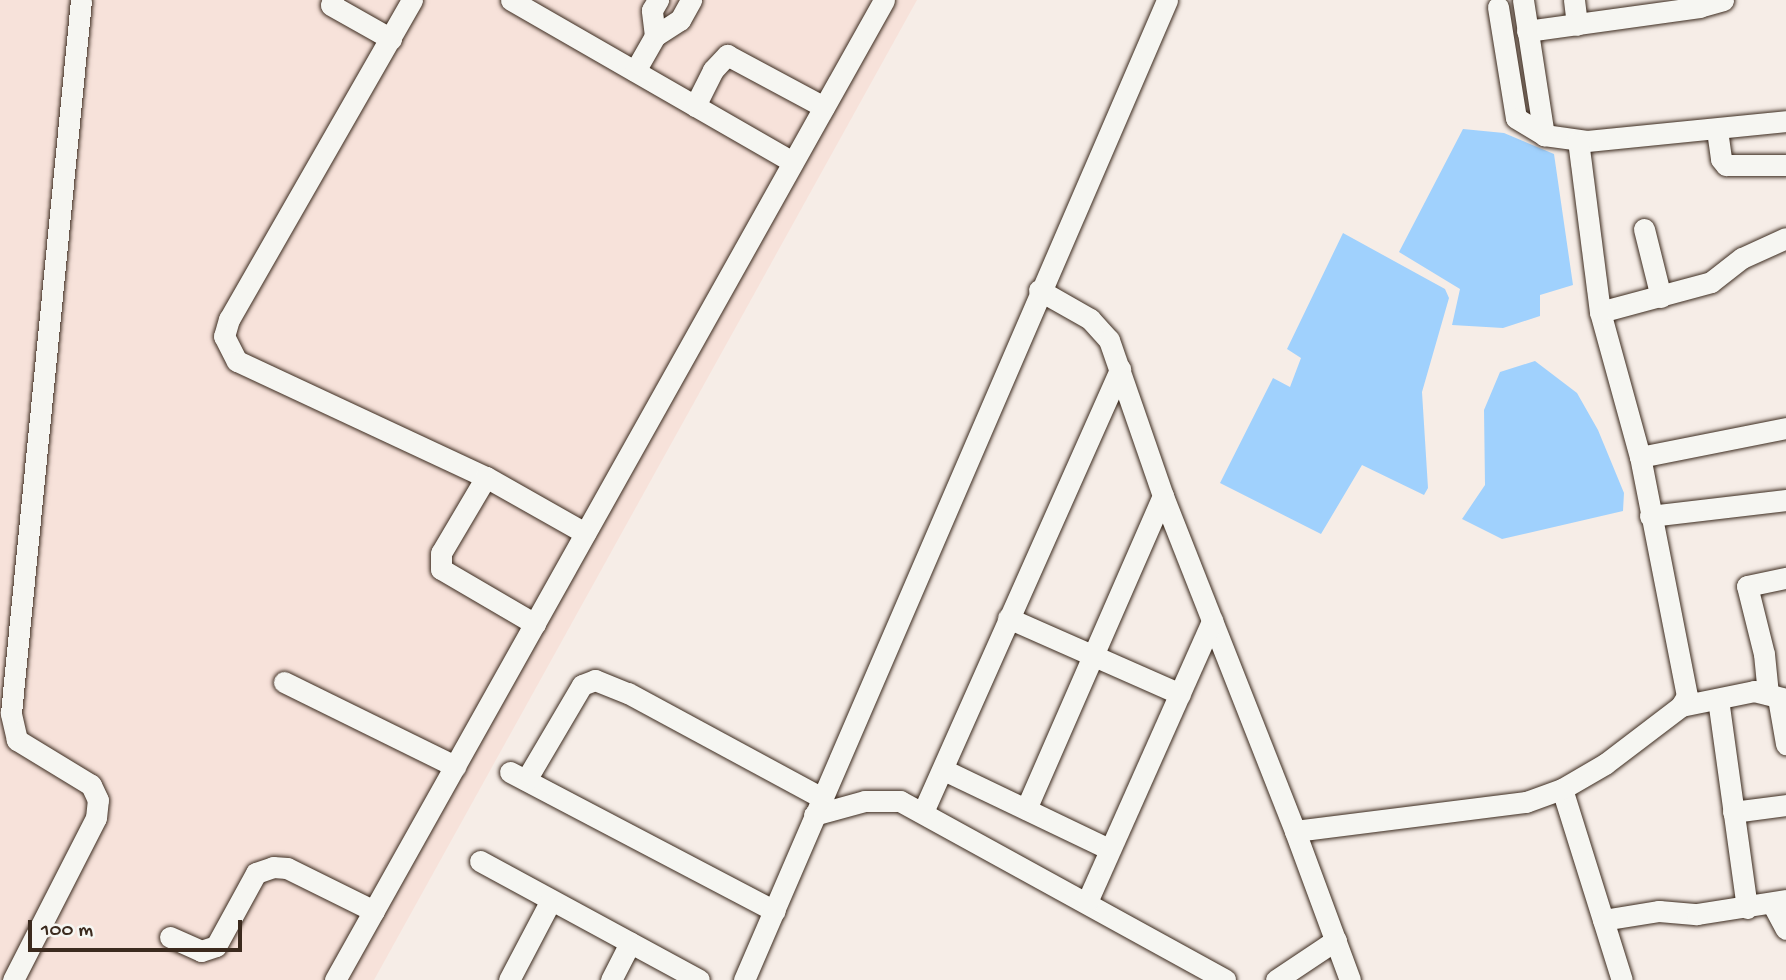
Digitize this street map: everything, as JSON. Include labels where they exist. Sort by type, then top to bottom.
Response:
[{"type":"street","points":[[13,980],[96,818],[98,800],[91,785],[17,740],[10,713],[81,0]]},
{"type":"street","points":[[333,0],[331,5],[391,39]]},
{"type":"street","points":[[412,0],[229,319],[224,337],[237,361],[486,477],[585,533]]},
{"type":"street","points":[[511,0],[793,162]]},
{"type":"street","points":[[655,36],[652,10],[658,0]]},
{"type":"street","points":[[635,71],[655,36],[680,20],[691,0]]},
{"type":"street","points":[[335,980],[884,0]]},
{"type":"street","points":[[744,980],[1167,0]]},
{"type":"street","points":[[1523,0],[1544,135]]},
{"type":"street","points":[[1574,0],[1577,25]]},
{"type":"street","points":[[1527,31],[1723,0]]},
{"type":"street","points":[[1498,7],[1516,118],[1544,135],[1578,141],[1717,130],[1786,121]]},
{"type":"street","points":[[695,106],[713,70],[727,55],[824,107]]},
{"type":"street","points":[[1717,130],[1722,163],[1786,165]]},
{"type":"street","points":[[1578,141],[1601,312],[1640,457],[1650,516],[1688,685],[1681,706]]},
{"type":"street","points":[[1644,229],[1661,296]]},
{"type":"street","points":[[1601,312],[1711,282],[1741,258],[1786,238]]},
{"type":"street","points":[[1040,290],[1100,326],[1120,369],[1163,496],[1295,831],[1350,980]]},
{"type":"street","points":[[923,812],[944,770],[1008,618],[1120,369]]},
{"type":"street","points":[[1640,457],[1786,428]]},
{"type":"street","points":[[486,477],[441,553],[441,569],[534,624]]},
{"type":"street","points":[[1026,809],[1096,656],[1163,496]]},
{"type":"street","points":[[1650,516],[1786,500]]},
{"type":"street","points":[[1786,578],[1748,586],[1777,697],[1786,744]]},
{"type":"street","points":[[1008,618],[1180,694]]},
{"type":"street","points":[[1087,902],[1212,621]]},
{"type":"street","points":[[775,911],[518,776],[582,685],[595,680],[628,693],[818,807],[884,800],[900,801],[1225,980]]},
{"type":"street","points":[[284,682],[455,766]]},
{"type":"street","points":[[1295,831],[1472,812],[1526,802],[1562,789],[1605,764],[1681,706],[1754,691],[1777,697]]},
{"type":"street","points":[[1718,699],[1747,908]]},
{"type":"street","points":[[944,770],[1109,849]]},
{"type":"street","points":[[1562,789],[1622,980]]},
{"type":"street","points":[[1733,812],[1786,805]]},
{"type":"street","points":[[480,861],[699,980]]},
{"type":"street","points":[[170,937],[201,951],[216,946],[256,873],[273,867],[287,868],[374,911]]},
{"type":"street","points":[[509,980],[551,900]]},
{"type":"street","points":[[1603,920],[1659,911],[1688,915],[1779,903],[1786,929]]},
{"type":"street","points":[[1276,980],[1336,940]]},
{"type":"street","points":[[611,980],[631,943]]},
{"type":"shaded area","points":[[0,0],[917,0],[374,980],[0,980]]},
{"type":"water","points":[[1463,129],[1504,133],[1554,154],[1573,285],[1540,295],[1540,316],[1503,328],[1452,325],[1460,289],[1399,252]]},
{"type":"water","points":[[1343,233],[1445,289],[1449,298],[1422,392],[1428,488],[1424,495],[1362,465],[1321,534],[1220,483],[1273,378],[1290,387],[1301,358],[1287,349]]},
{"type":"water","points":[[1535,361],[1577,393],[1598,430],[1624,493],[1623,511],[1502,539],[1462,519],[1485,485],[1484,410],[1500,372]]}]
